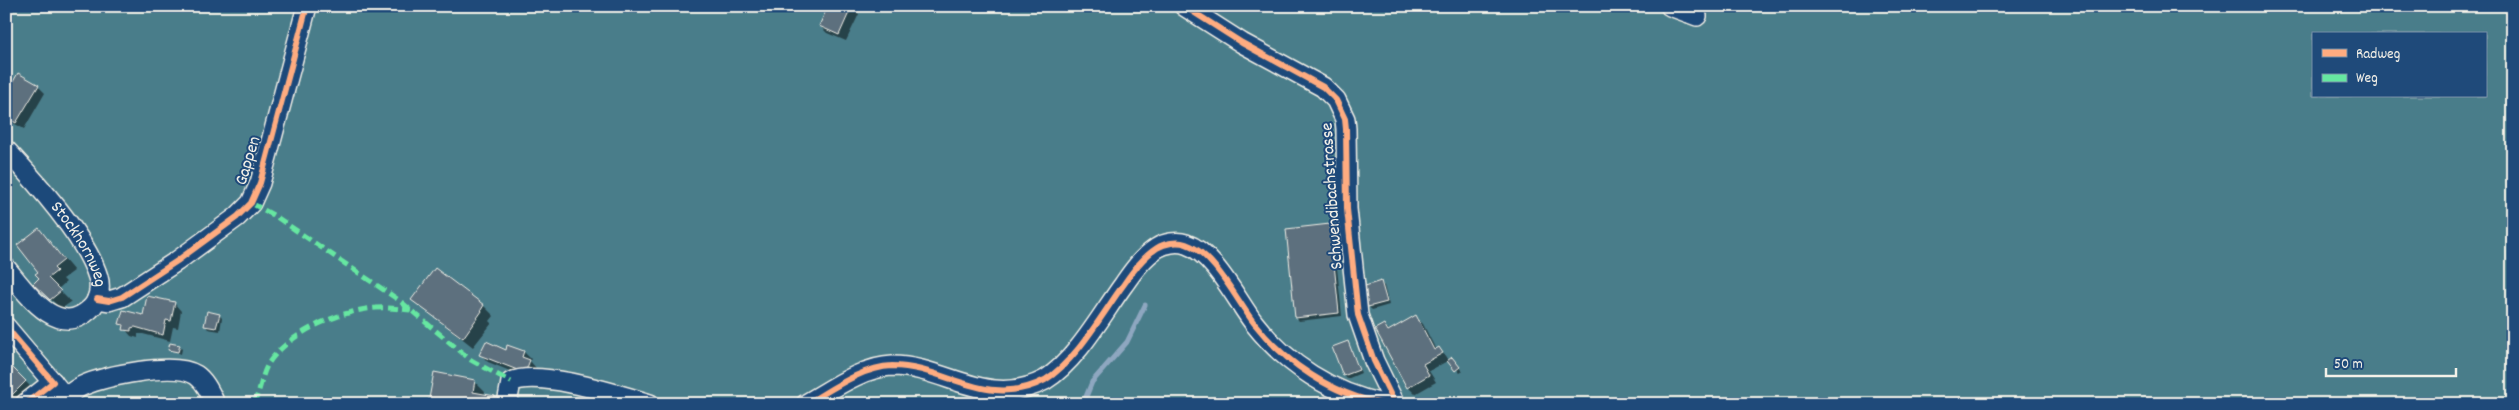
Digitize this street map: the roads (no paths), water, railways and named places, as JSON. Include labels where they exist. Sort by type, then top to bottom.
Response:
[{"type":"street","name":"Gappen","points":[[98,299],[116,300],[138,288],[237,217],[251,203],[260,184],[307,6]]},
{"type":"street","name":"Schwendibachstrasse","points":[[1184,6],[1234,38],[1324,87],[1336,100],[1345,119],[1347,209],[1358,315],[1374,361],[1395,404]]},
{"type":"street","points":[[1670,6],[1697,16]]},
{"type":"street","name":"Stockhornweg","points":[[6,150],[41,189],[90,256],[99,279],[98,299],[86,313],[77,317],[58,317],[40,308],[6,268]]},
{"type":"street","points":[[806,404],[864,373],[891,366],[915,370],[985,391],[1013,391],[1037,384],[1060,368],[1076,350],[1135,269],[1147,256],[1164,245],[1181,243],[1188,245],[1205,256],[1255,324],[1281,352],[1332,388],[1348,395],[1383,404]]},
{"type":"street","points":[[6,327],[68,400],[83,385],[109,378],[180,370],[196,375],[215,404]]},
{"type":"street","points":[[507,404],[511,382],[540,380],[587,386],[650,404]]},
{"type":"street","points":[[25,404],[53,382]]},
{"type":"waterway","points":[[1083,404],[1092,382],[1127,342],[1145,305]]}]
